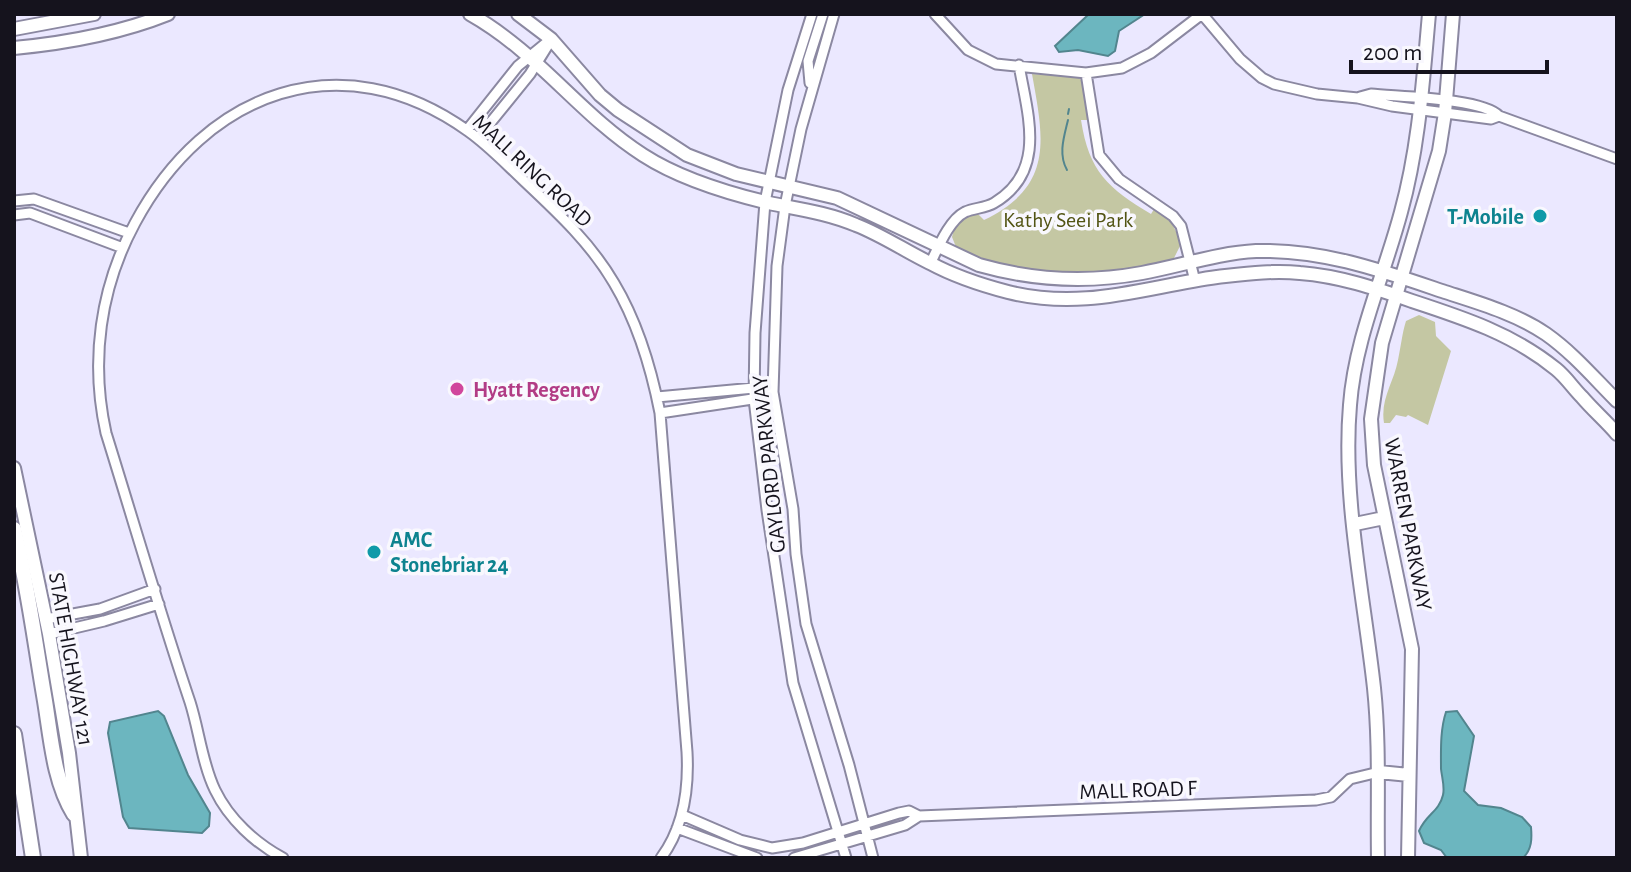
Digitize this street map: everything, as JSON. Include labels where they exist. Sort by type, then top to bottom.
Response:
[{"type":"highway","points":[[14,529],[64,799],[74,814]]},
{"type":"highway","points":[[14,734],[33,858]]},
{"type":"main road","points":[[14,29],[94,14]]},
{"type":"main road","points":[[14,48],[55,44],[132,20],[168,14]]},
{"type":"main road","points":[[470,14],[508,38],[599,123],[646,157],[688,178],[765,202],[810,210],[857,225],[959,277],[1009,292],[1058,299],[1118,296],[1257,273],[1297,272],[1332,276],[1397,295],[1498,331],[1558,370],[1617,434]]},
{"type":"main road","points":[[518,14],[551,39],[600,95],[635,124],[687,155],[736,174],[837,198],[979,265],[1050,279],[1109,277],[1255,251],[1332,256],[1402,277],[1519,319],[1545,333],[1572,355],[1617,401]]},
{"type":"main road","name":"WARREN PARKWAY","points":[[1378,858],[1379,772],[1374,691],[1349,473],[1350,403],[1359,348],[1401,212],[1421,105],[1429,14]]},
{"type":"main road","name":"WARREN PARKWAY","points":[[1408,858],[1412,649],[1374,465],[1371,419],[1378,362],[1434,172],[1446,107],[1453,14]]},
{"type":"main road","points":[[1558,370],[1572,355]]},
{"type":"main road","name":"STATE HIGHWAY 121","points":[[14,468],[49,634],[69,753],[81,858]]},
{"type":"main road","points":[[1355,524],[1384,518]]},
{"type":"main road","points":[[1379,772],[1409,775]]},
{"type":"street","name":"GAYLORD PARKWAY","points":[[812,14],[788,90],[768,181],[755,333],[754,394],[793,683],[846,858]]},
{"type":"street","points":[[811,91],[808,61],[823,14]]},
{"type":"street","name":"GAYLORD PARKWAY","points":[[834,14],[811,91],[785,206],[777,266],[773,392],[793,509],[806,624],[873,858]]},
{"type":"street","points":[[935,14],[968,50],[996,64],[1086,73],[1122,68],[1151,53],[1202,14],[1240,59],[1274,84],[1317,94],[1358,98],[1371,94],[1446,107],[1491,119],[1499,116],[1617,159]]},
{"type":"street","points":[[478,138],[510,100],[551,39]]},
{"type":"street","points":[[467,130],[518,66],[534,60]]},
{"type":"street","points":[[930,264],[961,214],[994,203],[1011,188],[1028,163],[1031,141],[1019,65]]},
{"type":"street","points":[[1086,73],[1099,155],[1119,179],[1173,216],[1181,226],[1195,281]]},
{"type":"street","name":"MALL RING ROAD","points":[[283,858],[252,836],[223,804],[215,789],[118,473],[101,401],[98,351],[101,318],[113,273],[129,233],[163,179],[196,141],[228,116],[268,96],[309,88],[357,87],[413,101],[478,138],[561,216],[601,262],[633,319],[648,360],[660,413],[687,752],[687,795],[677,828],[661,858]]},
{"type":"street","points":[[14,201],[34,199],[129,233]]},
{"type":"street","points":[[14,215],[30,213],[123,248]]},
{"type":"street","points":[[657,397],[773,392]]},
{"type":"street","points":[[660,413],[754,394]]},
{"type":"street","points":[[774,554],[796,554]]},
{"type":"street","points":[[46,619],[100,609],[155,589]]},
{"type":"street","points":[[49,634],[159,604]]},
{"type":"street","name":"MALL ROAD F","points":[[682,815],[772,848],[803,843],[909,811],[919,816],[1316,800],[1331,797],[1350,779],[1379,772]]},
{"type":"street","name":"MALL ROAD F","points":[[794,858],[905,825],[919,816]]},
{"type":"street","points":[[677,828],[757,858]]},
{"type":"street","points":[[722,846],[727,834]]},
{"type":"green space","name":"Kathy Seei Park","points":[[1032,74],[1078,77],[1081,80],[1090,120],[1081,120],[1095,166],[1123,196],[1151,214],[1156,206],[1165,214],[1181,244],[1174,258],[1128,270],[1063,272],[999,264],[974,257],[956,247],[952,237],[961,222],[977,213],[984,220],[1007,207],[1023,192],[1033,176],[1041,140]]},
{"type":"green space","points":[[1419,315],[1435,322],[1436,336],[1451,351],[1428,425],[1408,415],[1396,415],[1390,423],[1384,423],[1386,398],[1406,321]]},
{"type":"shaded area","points":[[1089,14],[1145,14],[1119,31],[1115,51],[1108,56],[1078,50],[1059,52],[1055,46]]},
{"type":"shaded area","points":[[158,711],[164,716],[188,775],[210,813],[209,826],[202,833],[129,828],[123,817],[108,733],[110,722]]},
{"type":"shaded area","points":[[1457,711],[1474,736],[1464,791],[1478,805],[1501,808],[1522,817],[1531,827],[1531,844],[1523,858],[1447,858],[1441,850],[1424,843],[1419,831],[1439,805],[1444,792],[1441,755],[1444,719],[1446,712]]},
{"type":"waterway","points":[[1068,114],[1069,109]]},
{"type":"waterway","points":[[1067,170],[1062,152],[1068,120]]},
{"type":"place","name":"T-Mobile","points":[[1540,216]]},
{"type":"place","name":"Hyatt Regency","points":[[457,389]]},
{"type":"place","name":"AMC Stonebriar 24","points":[[374,552]]}]
